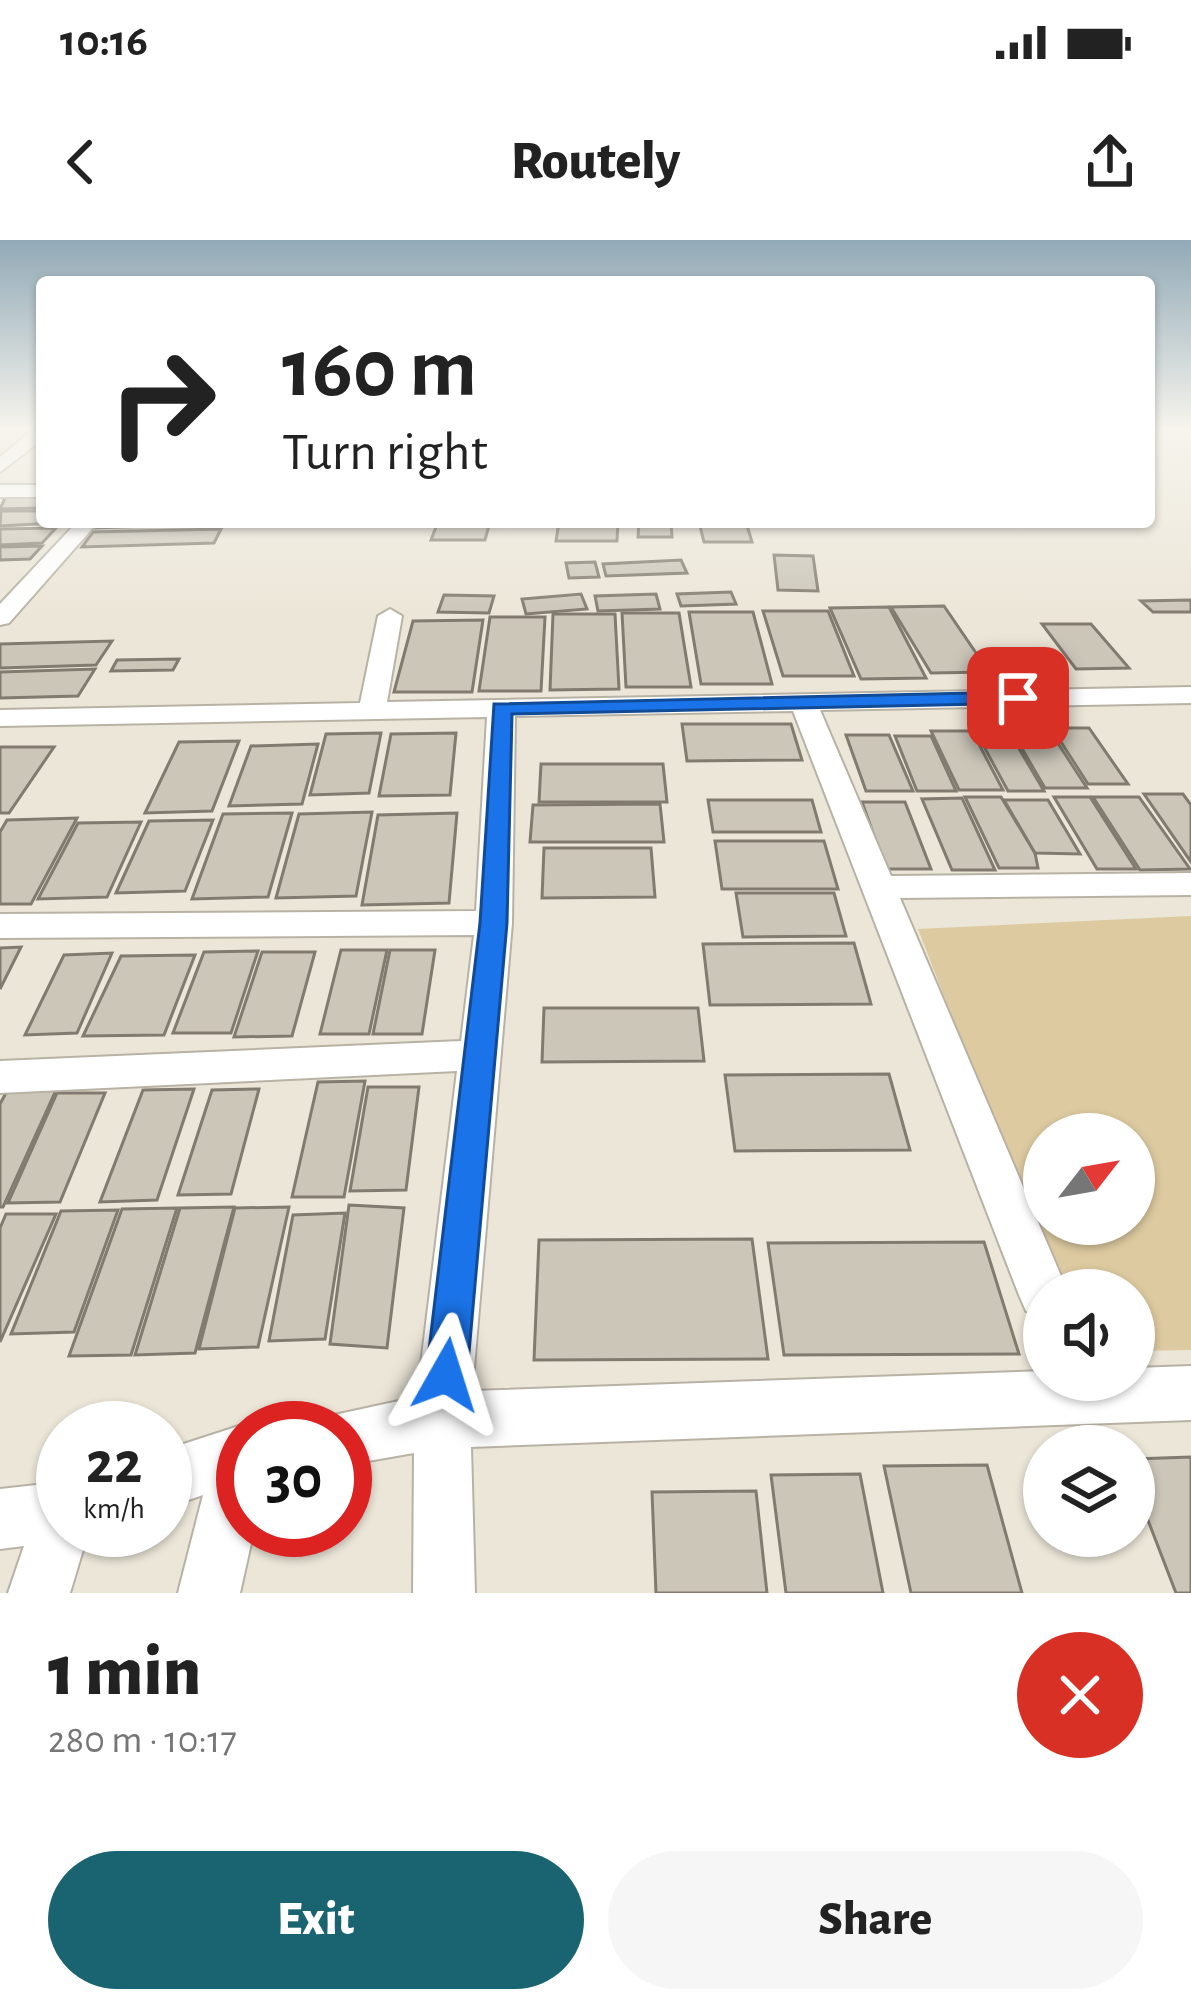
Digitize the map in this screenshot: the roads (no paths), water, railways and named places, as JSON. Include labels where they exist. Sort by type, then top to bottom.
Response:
[{"type":"street","points":[[0,617],[82,528]]},
{"type":"street","points":[[372,711],[390,616]]},
{"type":"street","points":[[0,718],[1191,695]]},
{"type":"street","points":[[803,702],[1033,1269]]},
{"type":"street","points":[[444,1593],[442,1420],[494,923],[502,708]]},
{"type":"street","points":[[878,887],[1191,884]]},
{"type":"street","points":[[0,926],[494,923]]},
{"type":"street","points":[[0,1077],[481,1055]]},
{"type":"street","points":[[372,1432],[442,1420],[1023,1392]]},
{"type":"street","points":[[1155,1392],[1191,1393]]},
{"type":"street","points":[[0,1519],[36,1516]]},
{"type":"street","points":[[39,1593],[50,1557]]},
{"type":"street","points":[[209,1593],[217,1557]]}]
